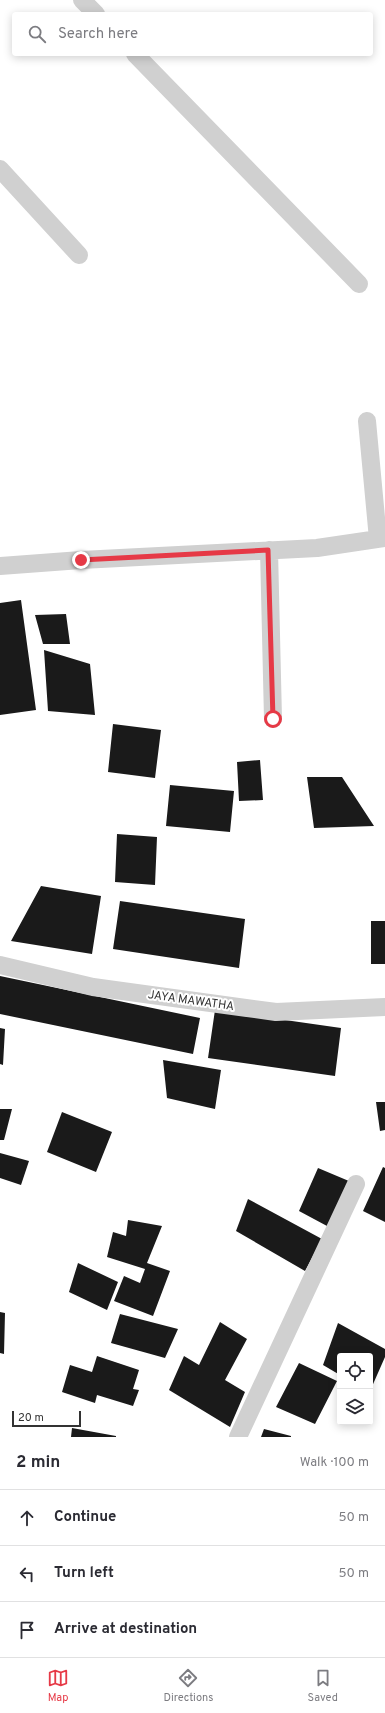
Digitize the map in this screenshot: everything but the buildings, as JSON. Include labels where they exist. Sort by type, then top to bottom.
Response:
[{"type":"street","points":[[82,0],[94,12]]},
{"type":"street","points":[[137,56],[359,284]]},
{"type":"street","points":[[0,168],[79,255]]},
{"type":"street","points":[[0,566],[81,560],[317,548],[381,539],[367,421]]},
{"type":"street","points":[[268,550],[273,719]]},
{"type":"street","name":"JAYA MAWATHA","points":[[0,965],[93,987],[276,1012],[385,1007]]},
{"type":"street","points":[[238,1437],[356,1184]]},
{"type":"route","points":[[81,560],[268,550],[273,719]]}]
